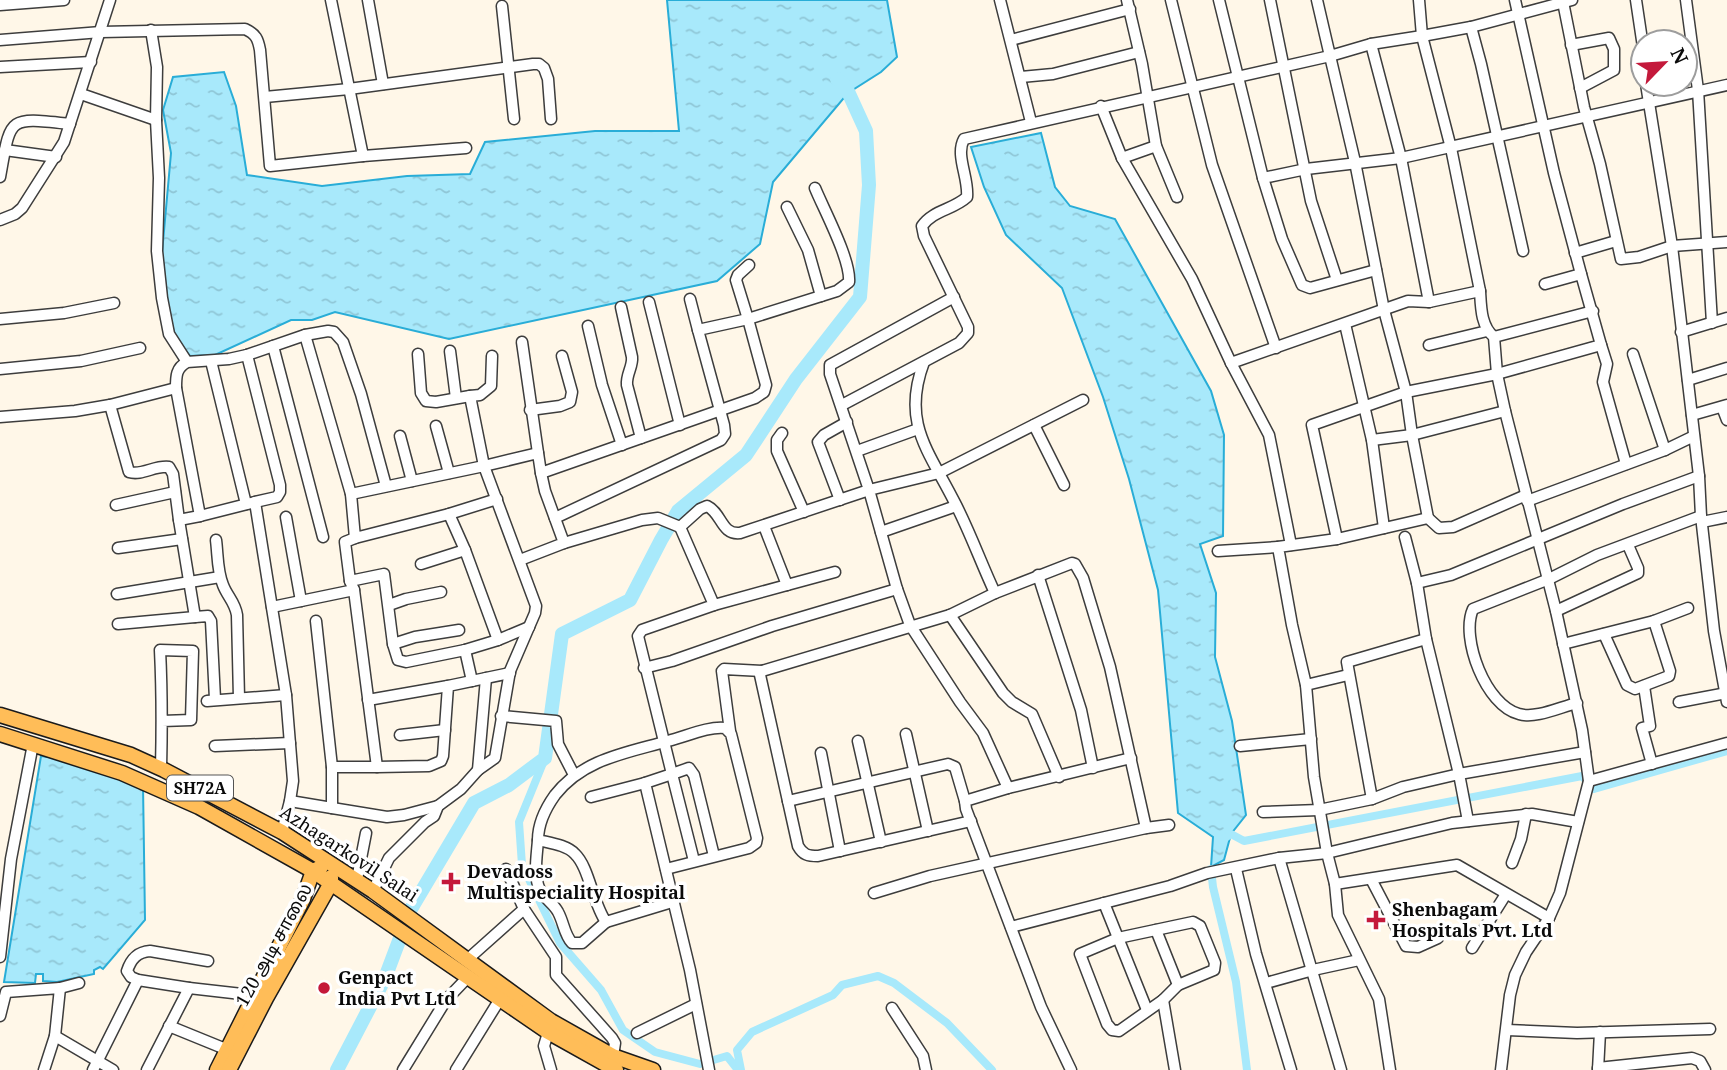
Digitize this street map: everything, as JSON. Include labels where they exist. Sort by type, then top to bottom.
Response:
[{"type":"main road","name":"Azhagarkovil Salai","points":[[0,714],[131,755],[161,768],[287,835],[357,880],[468,959],[550,1027]]},
{"type":"main road","name":"Azhagarkovil Salai","points":[[0,734],[155,786],[199,807],[313,871],[500,999],[615,1063],[653,1070]]},
{"type":"main road","name":"120 அடி சாலை","points":[[217,1070],[261,996],[331,883],[330,863],[313,871],[303,898],[261,996],[229,1070]]},
{"type":"street","points":[[0,5],[64,0]]},
{"type":"street","points":[[0,220],[22,208],[64,142],[110,0]]},
{"type":"street","points":[[331,0],[363,156]]},
{"type":"street","points":[[368,0],[383,84]]},
{"type":"street","points":[[1000,0],[1031,122]]},
{"type":"street","points":[[1171,0],[1212,165],[1276,348]]},
{"type":"street","points":[[1219,0],[1263,178],[1282,239],[1299,281],[1310,288],[1376,270]]},
{"type":"street","points":[[1270,0],[1311,201],[1338,280]]},
{"type":"street","points":[[1317,0],[1355,162],[1384,310],[1406,392],[1428,518],[1438,528],[1453,527],[1665,450],[1694,436]]},
{"type":"street","points":[[1419,0],[1422,36],[1451,148],[1480,291],[1481,311],[1491,334],[1505,411],[1549,579],[1577,703],[1589,783],[1565,877],[1549,918],[1526,952],[1515,975],[1501,1070]]},
{"type":"street","points":[[1515,0],[1543,128],[1607,364],[1603,382],[1626,464]]},
{"type":"street","points":[[1636,0],[1640,28]]},
{"type":"street","points":[[1686,0],[1690,28]]},
{"type":"street","points":[[842,405],[959,343],[968,333],[968,327],[924,236],[922,226],[936,213],[967,197],[961,150],[961,142],[964,139],[1371,44],[1471,27],[1567,1],[1571,45],[1580,88],[1621,259],[1639,257],[1672,246],[1727,242]]},
{"type":"street","points":[[1011,40],[1071,26],[1129,5],[1156,146],[1177,197]]},
{"type":"street","points":[[502,6],[514,119]]},
{"type":"street","points":[[1471,27],[1523,251]]},
{"type":"street","points":[[0,40],[101,32],[245,29],[252,32],[258,40],[270,166],[466,148]]},
{"type":"street","points":[[151,30],[157,67],[157,251],[162,298],[169,334],[187,362]]},
{"type":"street","points":[[1571,45],[1609,38],[1614,49],[1614,70],[1580,88]]},
{"type":"street","points":[[1371,44],[1401,158],[1429,302]]},
{"type":"street","points":[[1021,77],[1053,74],[1139,52]]},
{"type":"street","points":[[0,67],[91,62]]},
{"type":"street","points":[[265,97],[349,89],[533,64],[544,68],[548,79],[551,119]]},
{"type":"street","points":[[1699,90],[1727,85]]},
{"type":"street","points":[[81,94],[156,120]]},
{"type":"street","points":[[1647,98],[1672,246],[1714,631],[1727,696],[1679,702]]},
{"type":"street","points":[[1263,178],[1306,169],[1401,158],[1543,128],[1664,98]]},
{"type":"street","points":[[1698,98],[1712,323]]},
{"type":"street","points":[[1101,106],[1122,158],[1192,279],[1231,363],[1269,435],[1291,545]]},
{"type":"street","points":[[0,177],[11,127],[16,122],[34,120],[70,124]]},
{"type":"street","points":[[1122,158],[1156,146]]},
{"type":"street","points":[[5,150],[56,157]]},
{"type":"street","points":[[698,330],[748,318],[845,287],[850,275],[815,188]]},
{"type":"street","points":[[787,207],[808,250],[821,296]]},
{"type":"street","points":[[1575,253],[1616,241]]},
{"type":"street","points":[[541,473],[755,398],[764,392],[766,385],[736,280],[749,265]]},
{"type":"street","points":[[1545,284],[1581,274]]},
{"type":"street","points":[[1231,363],[1408,301],[1429,302],[1480,291]]},
{"type":"street","points":[[954,297],[830,365],[830,374],[910,625],[983,733],[1008,788]]},
{"type":"street","points":[[555,519],[721,440],[724,425],[690,299]]},
{"type":"street","points":[[649,302],[680,425]]},
{"type":"street","points":[[0,319],[64,313],[114,303]]},
{"type":"street","points":[[621,307],[632,357],[626,377],[627,385],[641,438]]},
{"type":"street","points":[[1429,345],[1593,311]]},
{"type":"street","points":[[1681,332],[1727,318]]},
{"type":"street","points":[[1345,324],[1372,440],[1384,528]]},
{"type":"street","points":[[588,326],[601,385],[622,445]]},
{"type":"street","points":[[200,516],[176,388],[176,374],[181,366],[187,362],[247,355],[305,335],[328,331],[334,332],[343,342],[361,394],[386,486]]},
{"type":"street","points":[[305,335],[351,494],[355,538]]},
{"type":"street","points":[[522,342],[541,473],[564,543]]},
{"type":"street","points":[[1337,539],[1312,425],[1406,392],[1497,374],[1601,345]]},
{"type":"street","points":[[272,346],[323,537]]},
{"type":"street","points":[[0,369],[80,361],[140,348]]},
{"type":"street","points":[[450,351],[456,398]]},
{"type":"street","points":[[418,354],[421,393],[426,401],[436,402],[480,395],[491,386],[492,356]]},
{"type":"street","points":[[1633,354],[1665,450]]},
{"type":"street","points":[[179,520],[277,497],[280,492],[247,355]]},
{"type":"street","points":[[530,410],[570,402],[572,392],[562,356]]},
{"type":"street","points":[[211,361],[250,503],[272,607],[286,695],[293,781],[284,854]]},
{"type":"street","points":[[924,362],[916,384],[914,400],[918,429],[995,593]]},
{"type":"street","points":[[1688,380],[1727,368]]},
{"type":"street","points":[[0,416],[75,411],[176,388]]},
{"type":"street","points":[[290,801],[387,817],[438,806],[461,789],[478,769],[495,758],[510,673],[536,606],[484,466],[470,396]]},
{"type":"street","points":[[674,524],[707,506],[712,507],[727,531],[732,534],[764,526],[869,490],[939,473],[1083,400]]},
{"type":"street","points":[[110,405],[129,472],[138,473],[160,466],[169,467],[173,474],[195,617]]},
{"type":"street","points":[[1692,415],[1725,406],[1727,420]]},
{"type":"street","points":[[1372,440],[1412,435],[1505,411]]},
{"type":"street","points":[[840,500],[818,442],[824,435],[847,422]]},
{"type":"street","points":[[1034,425],[1063,485]]},
{"type":"street","points":[[436,426],[449,473]]},
{"type":"street","points":[[856,451],[918,429]]},
{"type":"street","points":[[782,433],[777,440],[777,451],[804,512]]},
{"type":"street","points":[[400,436],[412,481]]},
{"type":"street","points":[[351,494],[538,453]]},
{"type":"street","points":[[1417,583],[1451,575],[1623,503],[1699,477]]},
{"type":"street","points":[[116,505],[175,492]]},
{"type":"street","points":[[377,767],[345,542],[497,499]]},
{"type":"street","points":[[881,532],[956,506]]},
{"type":"street","points":[[449,514],[498,640]]},
{"type":"street","points":[[286,517],[300,601]]},
{"type":"street","points":[[1577,703],[1530,715],[1513,712],[1491,694],[1476,665],[1471,637],[1473,609],[1549,579],[1597,555],[1701,519],[1727,517]]},
{"type":"street","points":[[520,561],[564,543],[642,520],[658,518],[674,524],[714,605]]},
{"type":"street","points":[[1219,551],[1337,539],[1428,518]]},
{"type":"street","points":[[764,526],[787,584]]},
{"type":"street","points":[[1405,537],[1468,821]]},
{"type":"street","points":[[118,548],[182,538]]},
{"type":"street","points":[[216,540],[220,577],[237,615],[239,698]]},
{"type":"street","points":[[1556,611],[1638,573],[1628,545]]},
{"type":"street","points":[[1278,547],[1306,685],[1321,826],[1335,884],[1338,915],[1380,999],[1390,1070]]},
{"type":"street","points":[[421,564],[465,550]]},
{"type":"street","points":[[666,869],[749,848],[756,843],[757,838],[730,731],[722,671],[724,669],[762,671],[950,615],[1068,562],[1075,564],[1080,570],[1110,667],[1146,828]]},
{"type":"street","points":[[694,861],[638,643],[640,632],[714,605],[835,572]]},
{"type":"street","points":[[272,607],[352,586],[384,574],[393,644],[396,656],[401,662],[465,650],[529,627]]},
{"type":"street","points":[[1038,575],[1081,710],[1093,768]]},
{"type":"street","points":[[117,594],[220,577]]},
{"type":"street","points":[[644,668],[897,589]]},
{"type":"street","points":[[389,606],[407,598],[441,592]]},
{"type":"street","points":[[1563,644],[1654,621],[1688,608]]},
{"type":"street","points":[[950,615],[1003,693],[1031,714],[1059,777]]},
{"type":"street","points":[[118,624],[208,616],[211,621],[211,700],[286,695]]},
{"type":"street","points":[[316,621],[332,767],[332,808]]},
{"type":"street","points":[[1605,634],[1627,685],[1635,689],[1669,676],[1670,671],[1654,621]]},
{"type":"street","points":[[393,644],[415,637],[459,630]]},
{"type":"street","points":[[1372,799],[1347,662],[1353,658],[1426,639]]},
{"type":"street","points":[[161,768],[160,650],[193,651],[191,719],[162,721]]},
{"type":"street","points":[[465,650],[472,681]]},
{"type":"street","points":[[762,671],[760,683],[798,846],[802,852],[818,856],[971,821]]},
{"type":"street","points":[[368,700],[510,673]]},
{"type":"street","points":[[1306,685],[1348,675]]},
{"type":"street","points":[[478,769],[485,678]]},
{"type":"street","points":[[1644,685],[1650,726],[1642,728],[1652,764]]},
{"type":"street","points":[[332,767],[393,768],[437,764],[443,756],[448,686]]},
{"type":"street","points":[[501,716],[547,719],[557,724],[561,752],[574,775]]},
{"type":"street","points":[[672,902],[606,922],[582,943],[572,943],[568,939],[559,912],[541,891],[538,883],[536,864],[540,824],[546,807],[574,775],[624,751],[722,727],[730,731]]},
{"type":"street","points":[[400,735],[445,730]]},
{"type":"street","points":[[906,734],[928,831]]},
{"type":"street","points":[[1240,746],[1311,739]]},
{"type":"street","points":[[858,741],[881,842]]},
{"type":"street","points":[[215,746],[290,743]]},
{"type":"street","points":[[1589,783],[1727,743]]},
{"type":"street","points":[[0,957],[11,859],[33,744]]},
{"type":"street","points":[[1263,812],[1319,810],[1372,799],[1403,787],[1459,774],[1585,752]]},
{"type":"street","points":[[821,753],[840,851]]},
{"type":"street","points":[[965,801],[1131,758]]},
{"type":"street","points":[[788,801],[953,764],[971,821],[1041,1007],[1071,1070]]},
{"type":"street","points":[[591,797],[689,768],[692,770],[714,856]]},
{"type":"street","points":[[645,783],[709,1069]]},
{"type":"street","points":[[378,895],[389,858],[434,816],[438,806]]},
{"type":"street","points":[[1011,927],[1212,873],[1279,858],[1326,853],[1468,821],[1526,814],[1578,822]]},
{"type":"street","points":[[1512,863],[1526,814]]},
{"type":"street","points":[[874,893],[930,876],[1169,825]]},
{"type":"street","points":[[357,880],[366,833]]},
{"type":"street","points":[[538,840],[568,849],[575,854],[606,922]]},
{"type":"street","points":[[1279,858],[1341,1070]]},
{"type":"street","points":[[1335,884],[1453,865],[1549,918]]},
{"type":"street","points":[[506,869],[524,909],[556,957],[554,972],[559,982],[614,1040],[615,1063]]},
{"type":"street","points":[[1236,869],[1256,954],[1291,1070]]},
{"type":"street","points":[[1371,879],[1406,946],[1418,947],[1438,938]]},
{"type":"street","points":[[1472,948],[1506,894]]},
{"type":"street","points":[[1104,902],[1147,1010]]},
{"type":"street","points":[[468,959],[524,909]]},
{"type":"street","points":[[1193,922],[1200,926],[1215,967],[1211,972],[1178,985],[1163,1000],[1118,1031],[1112,1030],[1107,1024],[1080,957],[1083,952],[1118,939],[1156,929],[1193,922]]},
{"type":"street","points":[[1156,929],[1178,985]]},
{"type":"street","points":[[208,961],[142,951],[133,958],[127,971],[131,977],[138,980],[261,996]]},
{"type":"street","points":[[1266,983],[1359,960]]},
{"type":"street","points":[[403,1070],[446,1000],[469,976]]},
{"type":"street","points":[[94,1066],[138,980]]},
{"type":"street","points":[[0,1016],[3,992],[60,988],[79,983]]},
{"type":"street","points":[[44,1070],[55,1036],[60,988]]},
{"type":"street","points":[[147,1070],[189,988]]},
{"type":"street","points":[[456,1070],[500,999]]},
{"type":"street","points":[[1163,1000],[1175,1070]]},
{"type":"street","points":[[637,1032],[696,1003]]},
{"type":"street","points":[[892,1008],[923,1056],[926,1070]]},
{"type":"street","points":[[169,1026],[228,1051]]},
{"type":"street","points":[[550,1027],[544,1046],[551,1070]]},
{"type":"street","points":[[1507,1030],[1600,1032],[1710,1029]]},
{"type":"street","points":[[1600,1032],[1598,1069],[1692,1058],[1700,1061],[1705,1070]]},
{"type":"street","points":[[55,1036],[94,1066],[113,1070]]},
{"type":"water","points":[[667,0],[887,0],[897,57],[881,72],[848,93],[773,182],[760,244],[717,281],[449,339],[335,312],[312,320],[291,320],[215,355],[190,356],[176,339],[169,314],[162,253],[171,153],[163,110],[173,77],[224,72],[236,106],[247,175],[322,186],[407,176],[470,174],[485,142],[595,131],[679,131]]},
{"type":"water","points":[[1041,133],[1055,187],[1070,206],[1115,219],[1211,391],[1224,435],[1223,536],[1200,544],[1216,593],[1215,657],[1232,721],[1246,815],[1231,834],[1224,860],[1211,867],[1213,837],[1178,813],[1158,590],[1129,479],[1103,397],[1062,288],[1006,235],[984,187],[971,147]]},
{"type":"water","points":[[49,752],[143,785],[145,920],[103,969],[100,967],[94,970],[94,974],[57,982],[43,981],[43,974],[36,974],[35,983],[4,982],[41,756],[47,757]]},
{"type":"waterway","points":[[337,1070],[385,978],[411,909],[474,803],[509,785],[545,758],[562,634],[630,600],[678,511],[746,455],[796,379],[860,297],[869,185],[866,131],[845,85],[837,79]]},
{"type":"waterway","points":[[1222,840],[1231,834],[1244,841],[1582,776],[1594,789],[1727,751]]},
{"type":"waterway","points":[[545,758],[519,822],[522,865],[560,943],[601,990],[623,1030],[655,1052],[700,1064],[727,1056],[738,1070]]},
{"type":"waterway","points":[[1211,869],[1236,982],[1247,1070]]},
{"type":"waterway","points":[[741,1070],[737,1050],[752,1032],[833,995],[842,985],[878,976],[894,983],[947,1023],[992,1070]]},
{"type":"place","name":"Devadoss Multispeciality Hospital","points":[[451,882]]},
{"type":"place","name":"Shenbagam Hospitals Pvt. Ltd","points":[[1376,920]]},
{"type":"place","name":"Genpact India Pvt Ltd","points":[[324,988]]}]
